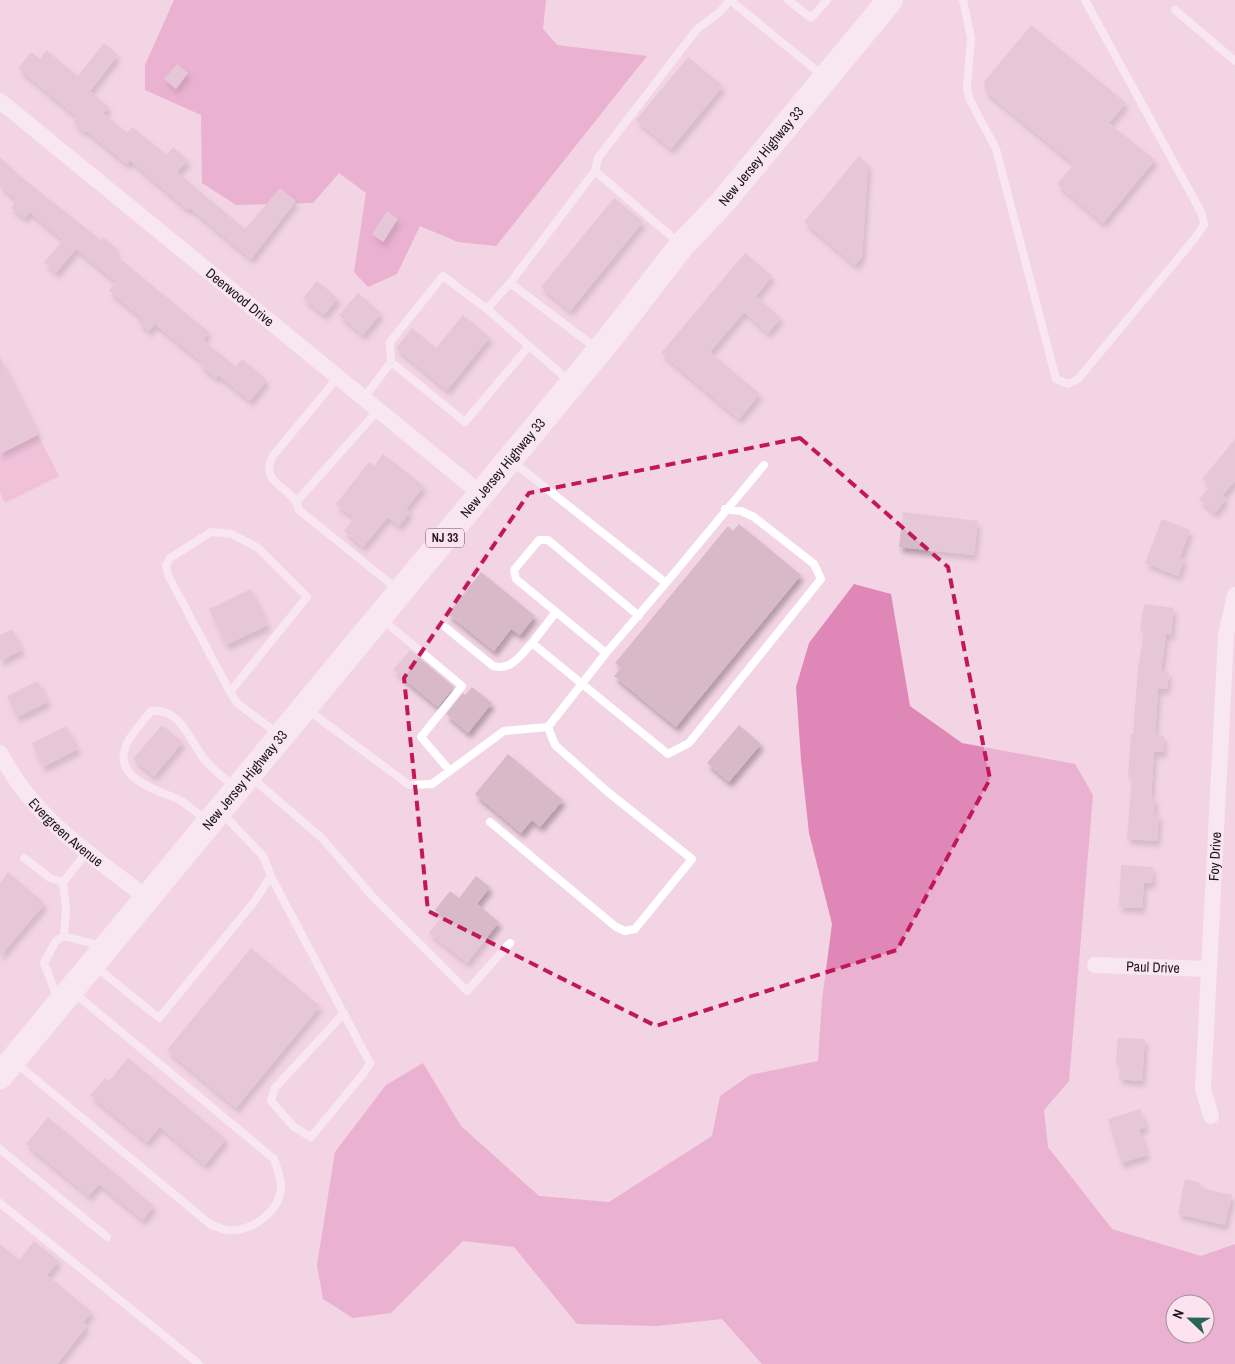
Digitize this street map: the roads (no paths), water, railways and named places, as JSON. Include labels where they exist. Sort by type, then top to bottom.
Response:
[{"type":"main road","name":"New Jersey Highway 33","points":[[6,1068],[510,460],[682,246],[723,202],[890,0]]},
{"type":"street","name":"Deerwood Drive","points":[[0,101],[481,494]]},
{"type":"street","name":"Foy Drive","points":[[1211,1116],[1203,1089],[1226,634],[1235,595]]},
{"type":"street","name":"Evergreen Avenue","points":[[1,758],[35,807],[57,828],[147,898]]},
{"type":"street","name":"Paul Drive","points":[[1095,965],[1209,969]]},
{"type":"lane","points":[[487,309],[510,283],[595,171],[598,158],[697,29],[720,12],[730,0],[826,78]]},
{"type":"lane","points":[[788,0],[811,18],[827,0]]},
{"type":"lane","points":[[963,0],[971,38],[967,88],[969,98],[983,121],[996,149],[1056,379],[1068,384],[1078,378],[1204,225],[1202,214],[1085,0]]},
{"type":"lane","points":[[1175,10],[1235,61]]},
{"type":"lane","points":[[595,171],[682,246]]},
{"type":"lane","points":[[364,398],[391,362],[390,342],[443,276],[487,309],[572,384]]},
{"type":"lane","points":[[510,283],[599,351]]},
{"type":"lane","points":[[391,362],[465,422],[529,346]]},
{"type":"lane","points":[[338,377],[272,457],[268,470],[270,476],[297,501],[299,510],[400,592]]},
{"type":"lane","points":[[297,501],[378,410]]},
{"type":"lane","points":[[510,460],[666,582]]},
{"type":"lane","points":[[305,707],[409,785],[432,784],[504,731],[548,727],[606,653],[639,616],[725,509],[764,465]]},
{"type":"lane","points":[[532,643],[668,754],[689,743],[821,579],[814,564],[754,517],[741,511],[725,509]]},
{"type":"lane","points":[[230,692],[307,597],[258,548],[232,534],[211,532],[170,558],[166,565],[168,575],[230,692],[237,703],[281,736]]},
{"type":"lane","points":[[606,653],[516,579],[514,570],[539,540],[548,540],[639,616]]},
{"type":"lane","points":[[444,627],[493,666],[502,669],[512,665],[556,612]]},
{"type":"lane","points":[[379,616],[462,686],[421,736],[450,771]]},
{"type":"lane","points":[[344,1013],[275,1088],[271,1101],[294,1127],[311,1137],[364,1073],[370,1062],[344,1013],[270,875],[262,856],[214,816],[147,787],[124,764],[124,752],[129,740],[151,711],[165,712],[183,725],[206,762],[243,782],[322,838],[373,897],[468,991],[510,943]]},
{"type":"lane","points":[[490,822],[616,927],[625,931],[635,929],[692,859],[609,793],[555,745],[548,727]]},
{"type":"lane","points":[[64,936],[66,907],[63,882],[87,852]]},
{"type":"lane","points":[[24,858],[50,878],[63,882]]},
{"type":"lane","points":[[64,936],[99,956],[159,1018],[254,902],[270,875]]},
{"type":"lane","points":[[6,1068],[211,1225],[226,1230],[238,1229],[257,1223],[272,1211],[281,1191],[280,1177],[274,1159],[65,997],[44,963],[56,941],[64,936]]},
{"type":"lane","points":[[0,1149],[107,1237]]},
{"type":"lane","points":[[0,1203],[199,1364]]}]
